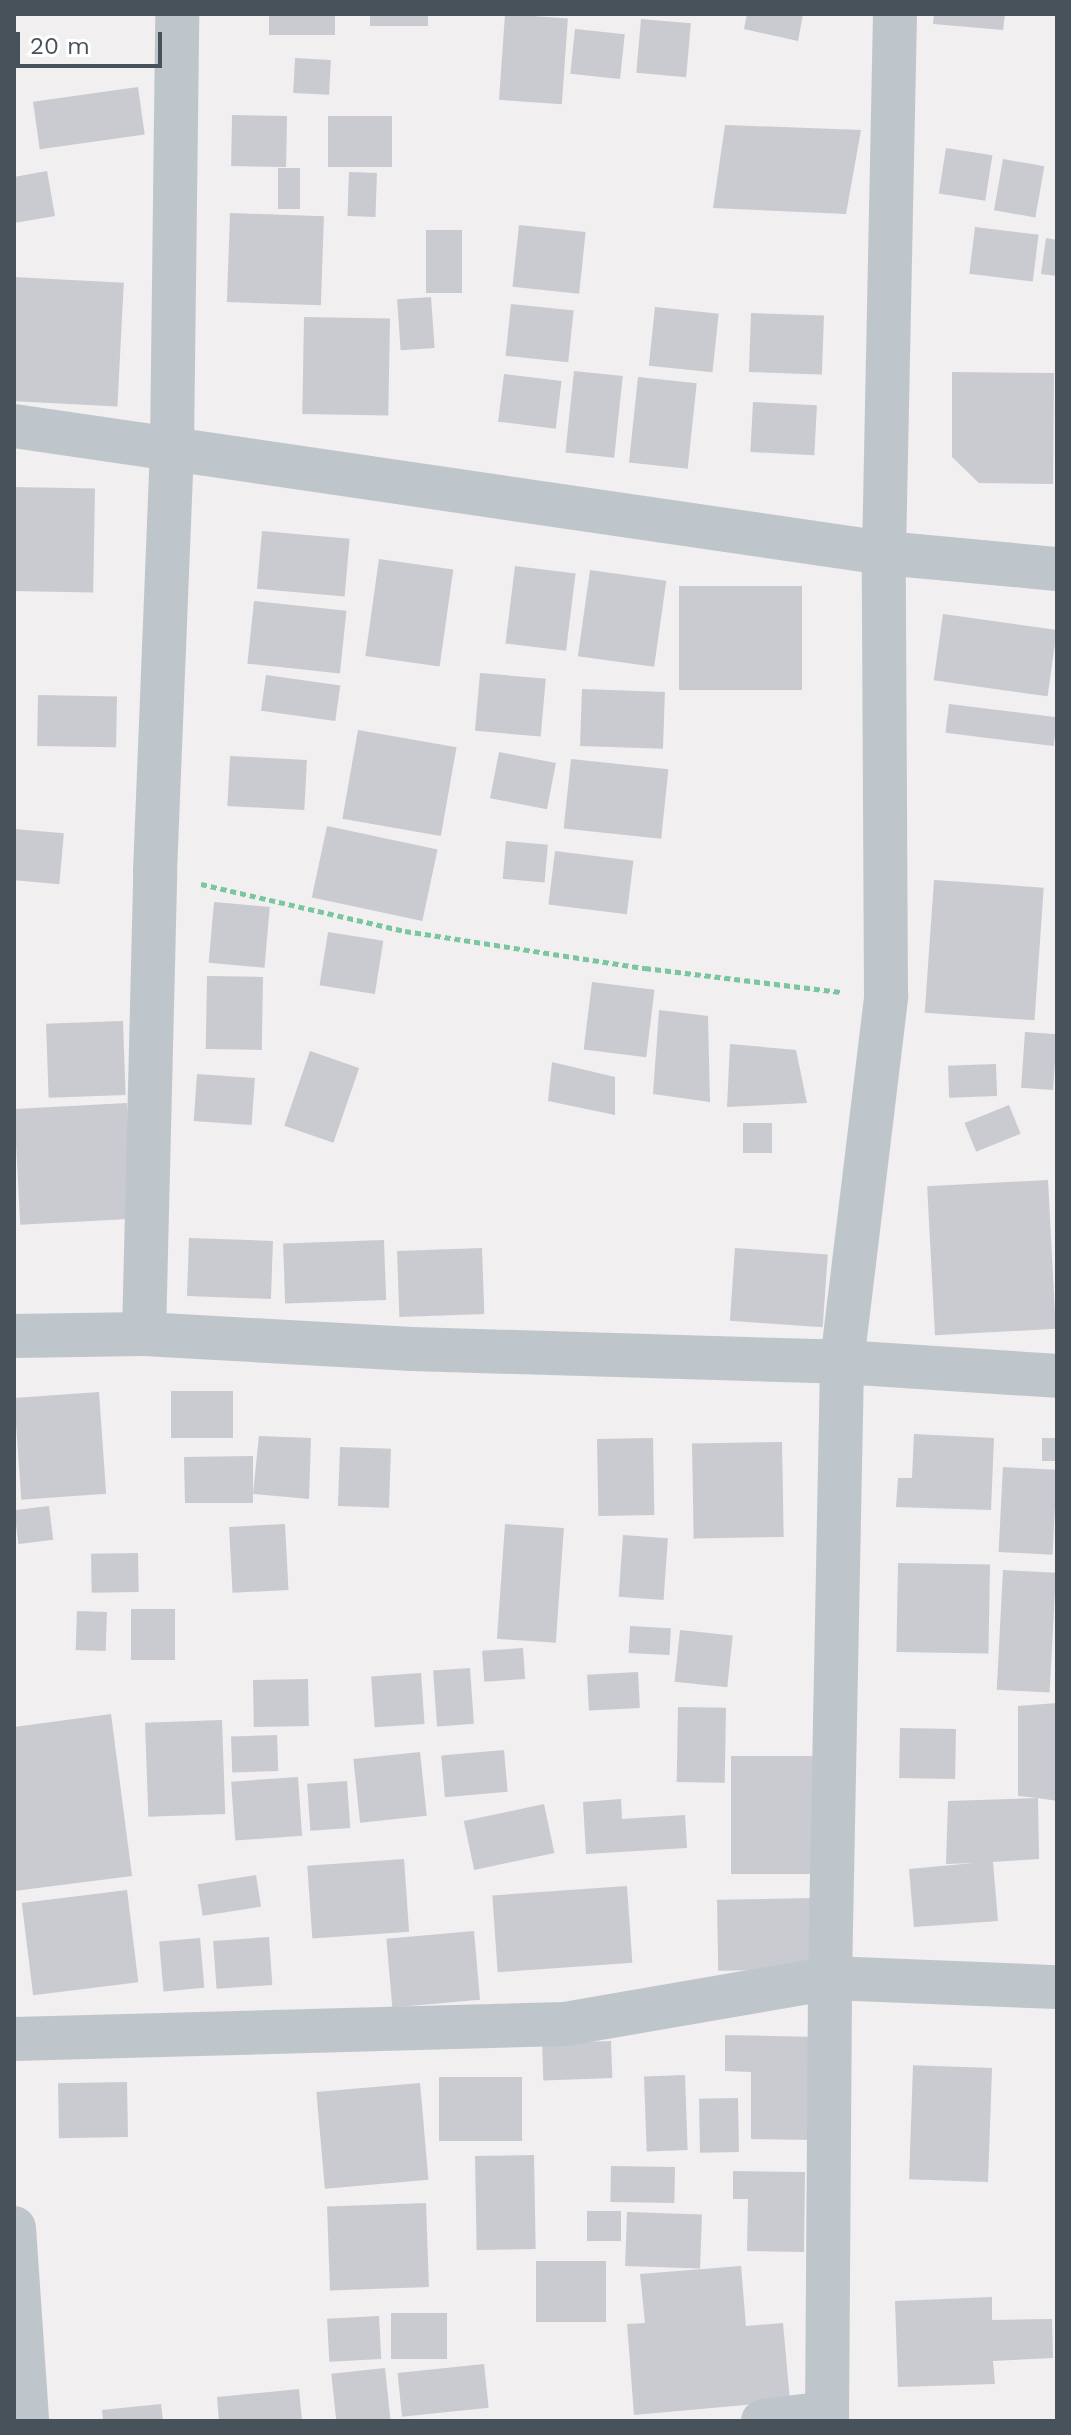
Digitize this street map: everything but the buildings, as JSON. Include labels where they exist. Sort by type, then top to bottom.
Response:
[{"type":"street","points":[[144,1334],[155,872],[172,447],[177,14]]},
{"type":"street","points":[[763,2421],[826,2417],[830,1978],[842,1362],[886,996],[884,553],[895,14]]},
{"type":"street","points":[[14,426],[884,553],[1057,569]]},
{"type":"street","points":[[14,1336],[144,1334],[412,1349],[842,1362],[1057,1376]]},
{"type":"street","points":[[14,2039],[565,2024],[830,1978],[1057,1987]]},
{"type":"street","points":[[14,2228],[27,2421]]},
{"type":"path","points":[[155,872],[405,931],[645,968],[886,996]]}]
